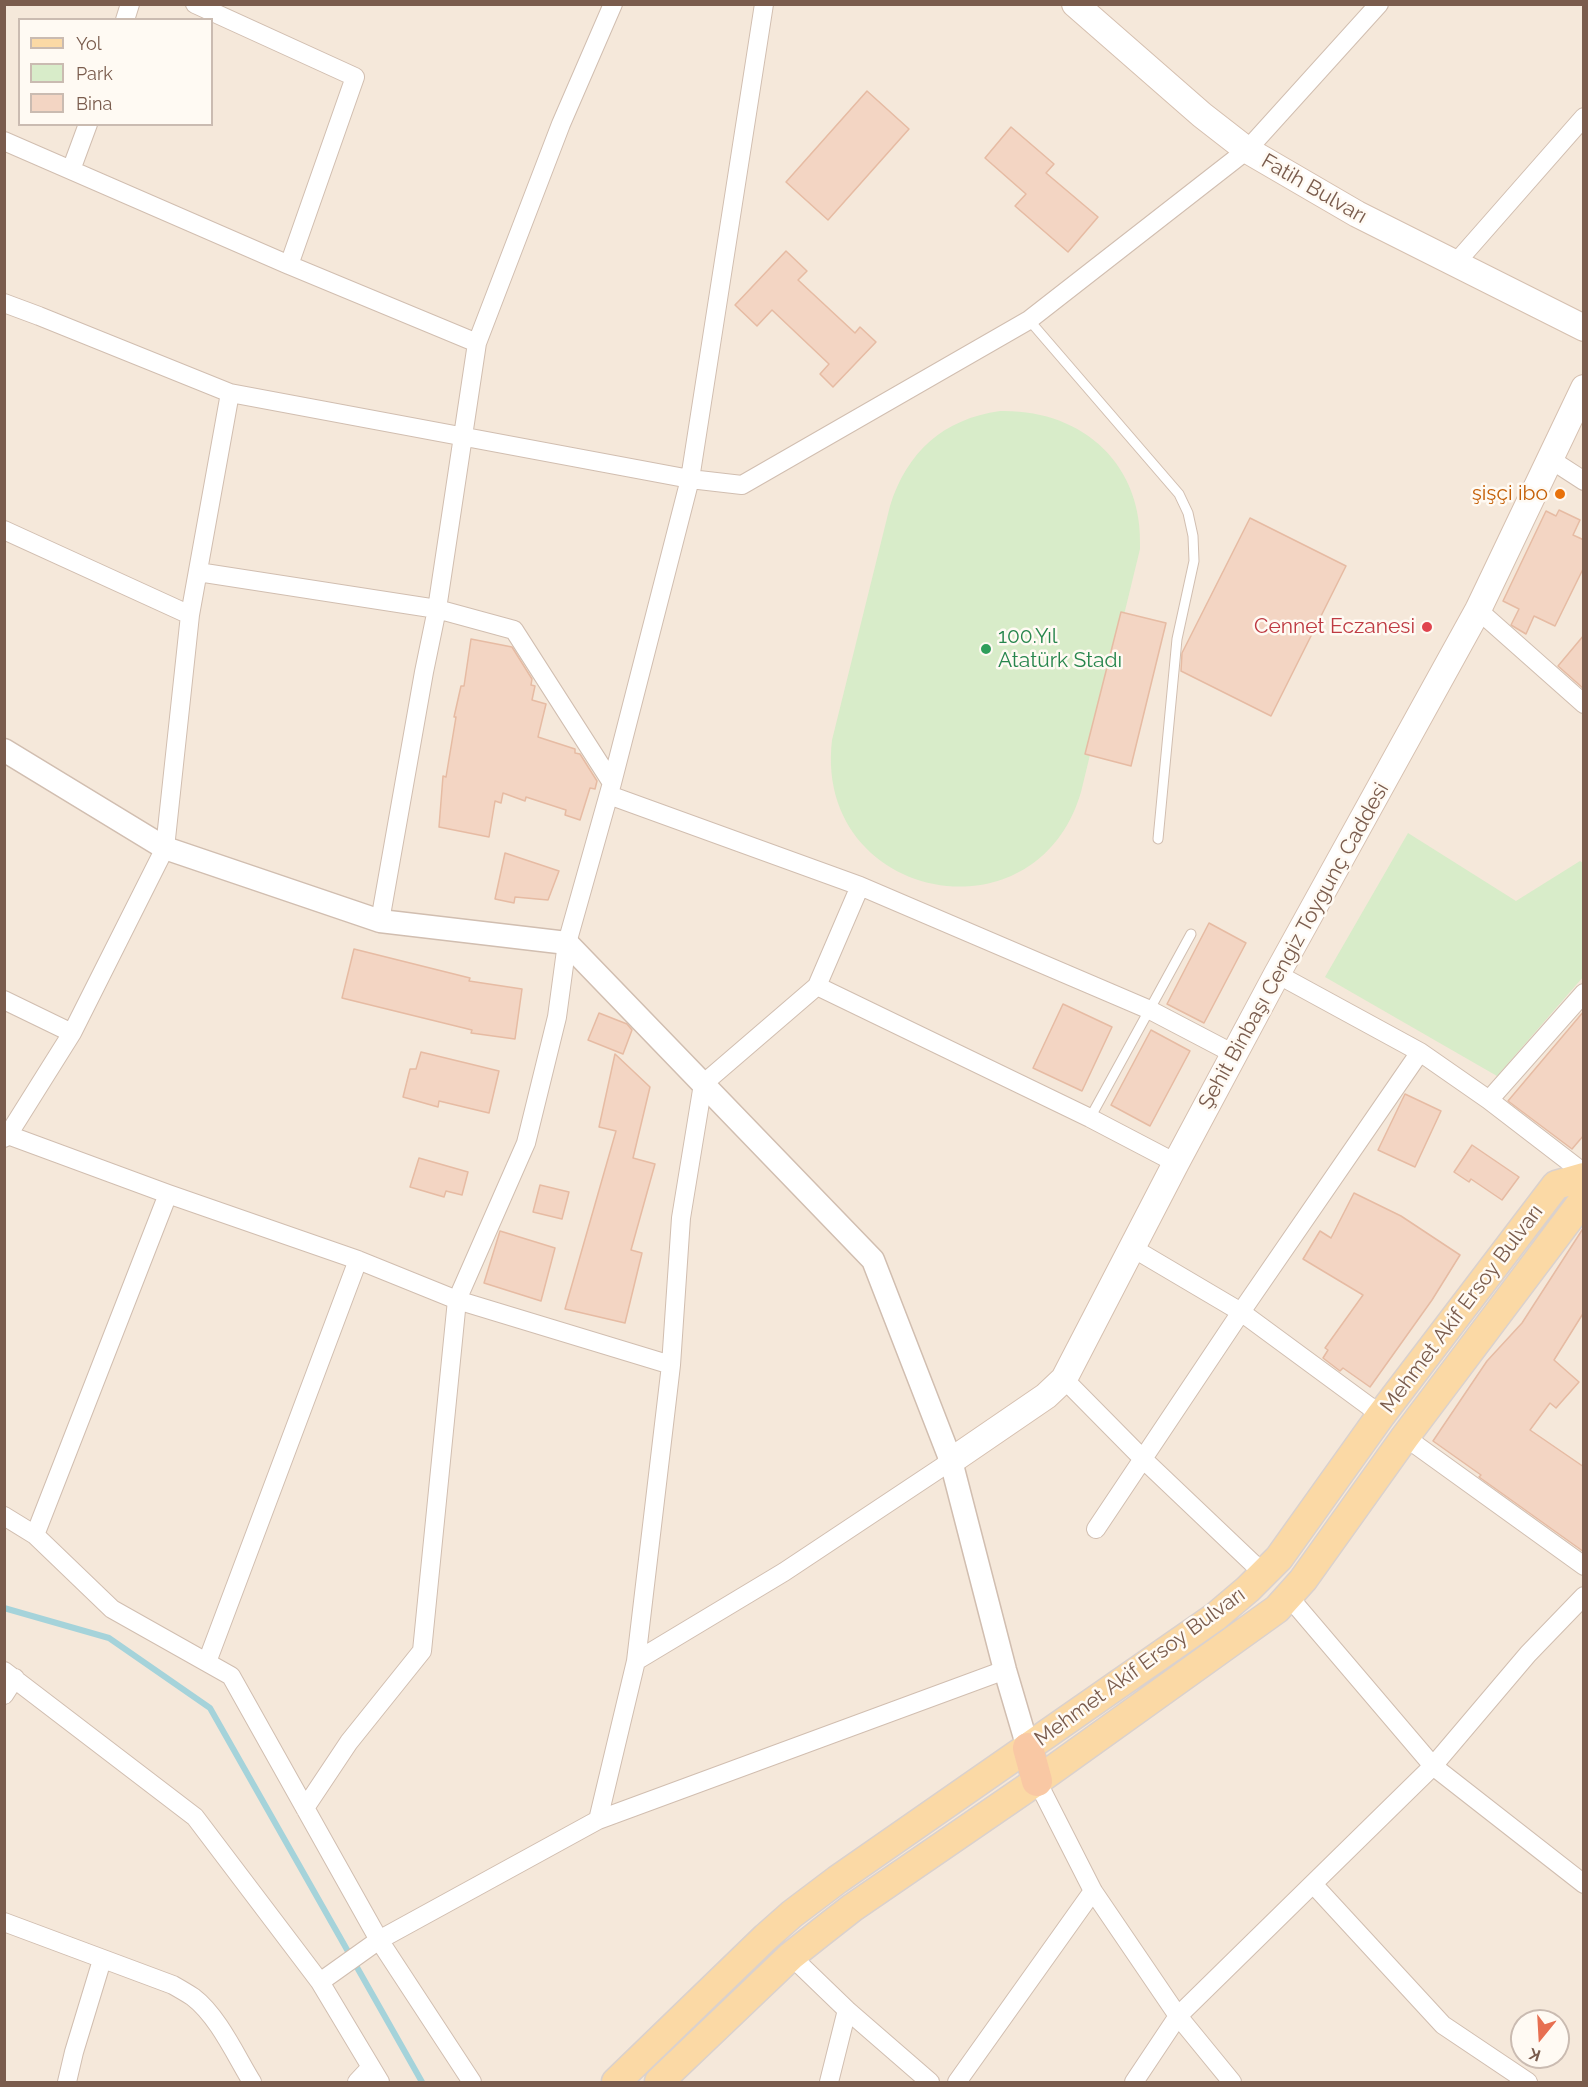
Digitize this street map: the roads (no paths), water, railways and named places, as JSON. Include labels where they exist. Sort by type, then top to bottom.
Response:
[{"type":"highway","points":[[1028,1748],[1037,1781]]},
{"type":"main road","name":"Fatih Bulvarı","points":[[1075,4],[1202,116],[1247,150],[1293,179],[1357,214],[1454,265],[1584,328]]},
{"type":"main road","name":"Şehit Binbaşı Cengiz Toygunç Caddesi","points":[[951,1461],[1046,1396],[1064,1379],[1131,1247],[1277,974],[1478,610],[1584,388]]},
{"type":"main road","name":"Mehmet Akif Ersoy Bulvarı","points":[[616,2082],[792,1914],[837,1880],[1215,1617],[1264,1574],[1279,1558],[1381,1415],[1556,1185],[1584,1175]]},
{"type":"main road","name":"Mehmet Akif Ersoy Bulvarı","points":[[658,2082],[791,1956],[852,1908],[1037,1781],[1265,1619],[1289,1597],[1405,1437],[1584,1199]]},
{"type":"street","points":[[195,4],[355,77],[289,265]]},
{"type":"street","points":[[380,921],[437,609],[477,343],[561,124],[613,4]]},
{"type":"street","points":[[305,1808],[349,1742],[422,1651],[457,1300],[526,1143],[557,1017],[567,943],[610,789],[690,479],[764,4]]},
{"type":"street","points":[[4,303],[230,393],[690,479],[742,485],[1029,320],[1247,150],[1379,4]]},
{"type":"street","points":[[1454,265],[1584,117]]},
{"type":"street","points":[[71,170],[87,126]]},
{"type":"street","points":[[4,141],[289,265],[477,343]]},
{"type":"street","points":[[230,393],[190,615],[165,848],[72,1033],[6,1136],[358,1260],[457,1300],[671,1365]]},
{"type":"street","points":[[1550,459],[1584,481]]},
{"type":"street","points":[[4,530],[190,615]]},
{"type":"street","points":[[198,572],[437,609],[514,630],[610,789],[860,886],[1150,1010],[1234,1054]]},
{"type":"street","points":[[1478,610],[1584,704]]},
{"type":"street","points":[[4,750],[165,848],[380,921],[567,943],[873,1260],[951,1461],[1005,1670],[1028,1748]]},
{"type":"street","points":[[598,1820],[636,1661],[671,1365],[681,1218],[704,1084],[817,986],[860,886]]},
{"type":"street","points":[[1277,974],[1420,1052],[1489,1100],[1584,1175]]},
{"type":"street","points":[[817,986],[1090,1118],[1176,1163]]},
{"type":"street","points":[[1489,1100],[1584,993]]},
{"type":"street","points":[[4,1000],[72,1033]]},
{"type":"street","points":[[1096,1529],[1241,1312],[1420,1052]]},
{"type":"street","points":[[35,1535],[168,1194]]},
{"type":"street","points":[[1131,1247],[1241,1312],[1381,1415]]},
{"type":"street","points":[[207,1662],[358,1260]]},
{"type":"street","points":[[1064,1379],[1143,1459],[1264,1574]]},
{"type":"street","points":[[1405,1437],[1584,1566]]},
{"type":"street","points":[[636,1661],[784,1572],[951,1461]]},
{"type":"street","points":[[4,1516],[35,1535],[112,1609],[231,1676],[379,1940],[472,2082]]},
{"type":"street","points":[[1134,2082],[1178,2016],[1433,1766],[1528,1654],[1584,1596]]},
{"type":"street","points":[[1289,1597],[1433,1766],[1584,1884]]},
{"type":"street","points":[[320,1982],[379,1940],[598,1820],[1005,1670]]},
{"type":"street","points":[[4,1695],[10,1674],[195,1818],[320,1982],[376,2075],[357,2082]]},
{"type":"street","points":[[1037,1781],[1093,1892],[1178,2016],[1232,2082]]},
{"type":"street","points":[[1313,1884],[1443,2025],[1528,2082]]},
{"type":"street","points":[[957,2082],[1093,1892]]},
{"type":"street","points":[[4,1922],[173,1985],[193,1997],[206,2009],[252,2082]]},
{"type":"street","points":[[791,1956],[847,2010],[930,2082]]},
{"type":"street","points":[[67,2082],[102,1960]]},
{"type":"street","points":[[829,2082],[847,2010]]},
{"type":"lane","points":[[1029,320],[1179,494],[1188,513],[1193,536],[1194,561],[1177,639],[1158,839]]},
{"type":"lane","points":[[1090,1118],[1191,934]]},
{"type":"waterway","points":[[4,1608],[109,1638],[210,1708],[422,2082]]},
{"type":"place","name":"şişçi ibo","points":[[1560,494]]},
{"type":"place","name":"Cennet Eczanesi","points":[[1427,627]]},
{"type":"place","name":"100.Yıl Atatürk Stadı","points":[[986,649]]}]
